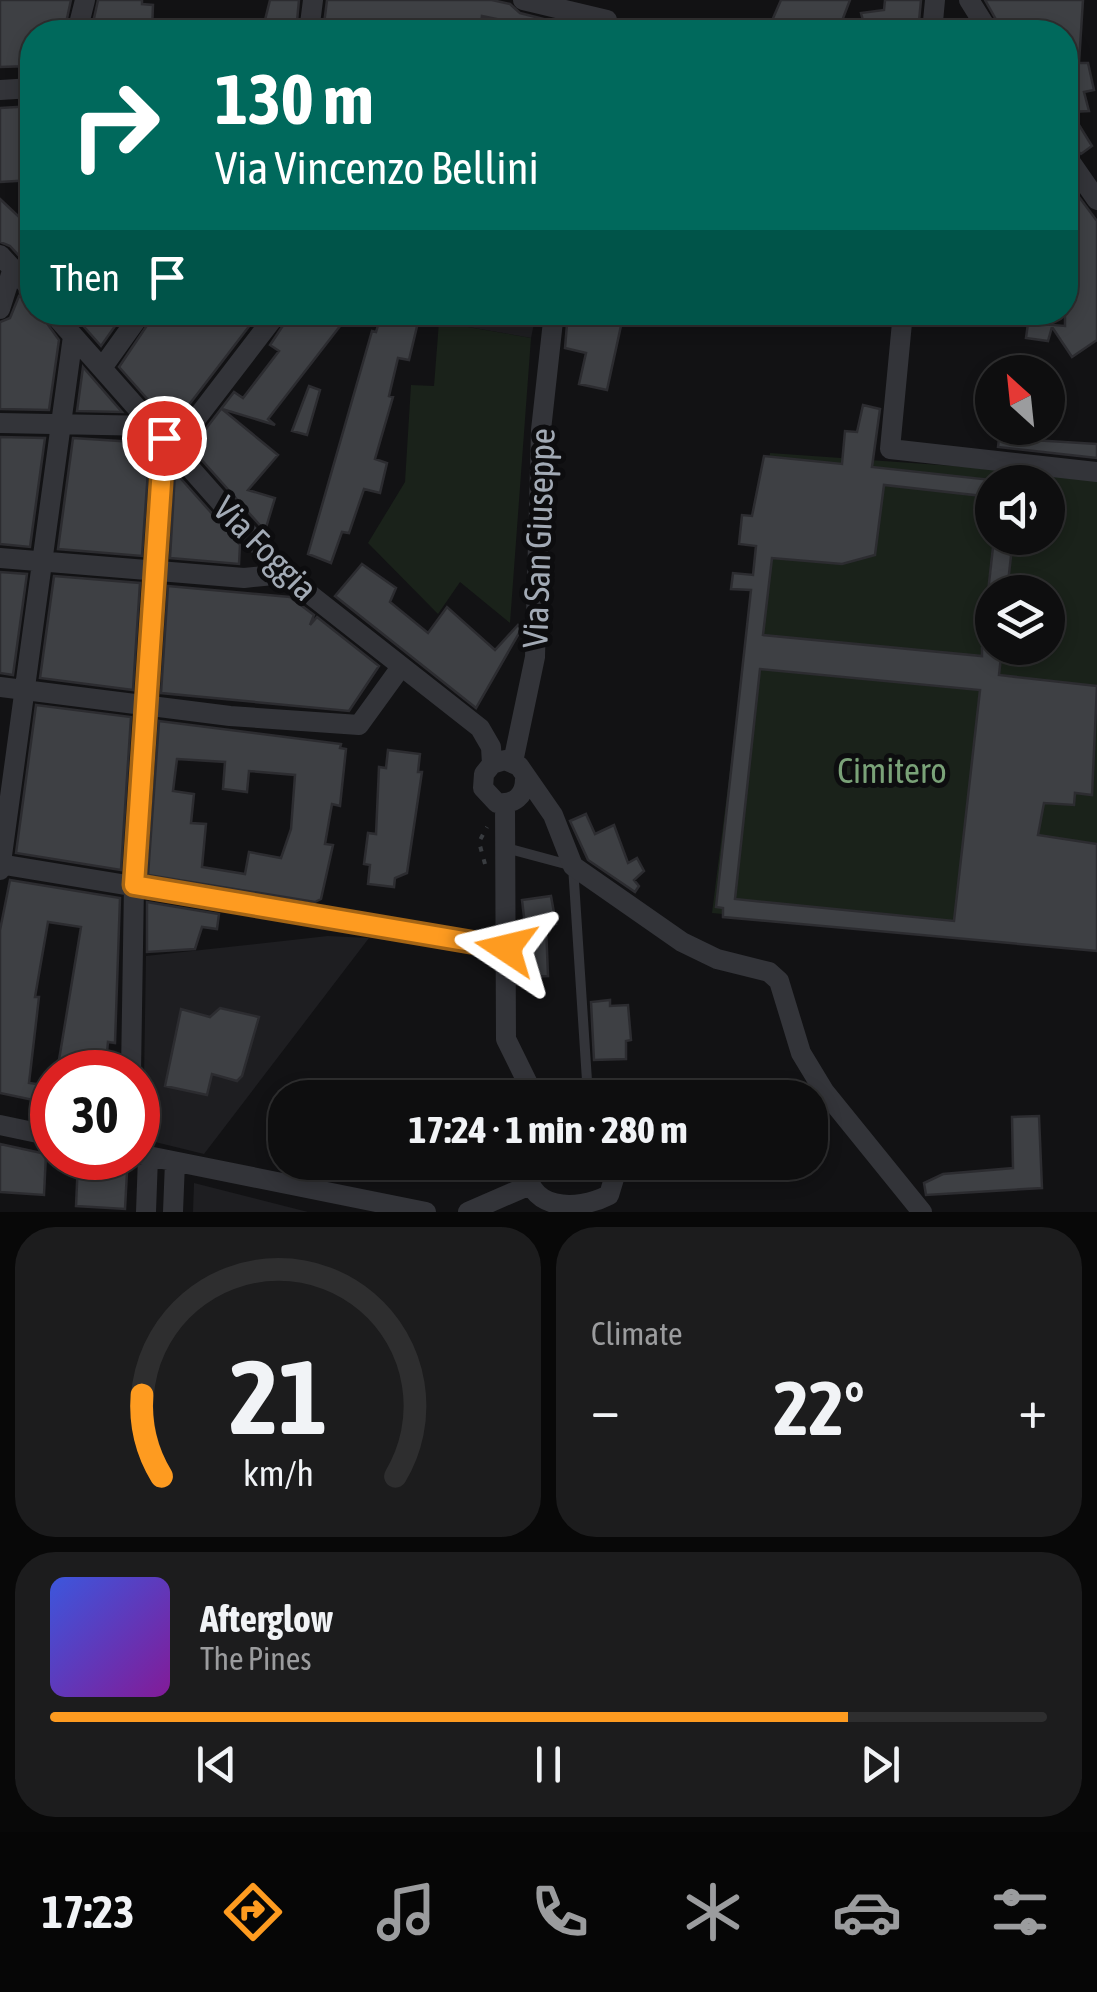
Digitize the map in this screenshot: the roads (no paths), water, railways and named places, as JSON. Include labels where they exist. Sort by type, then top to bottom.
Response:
[{"type":"street","points":[[523,0],[608,17]]},
{"type":"street","points":[[1078,173],[1097,200]]},
{"type":"street","points":[[0,309],[6,262]]},
{"type":"street","name":"Via Foggia","points":[[63,325],[284,574],[480,728],[510,768]]},
{"type":"street","points":[[102,368],[133,325]]},
{"type":"street","points":[[131,1050],[134,885],[163,438],[266,325]]},
{"type":"street","name":"Via San Giuseppe","points":[[510,768],[484,774],[483,788],[491,799],[504,804],[518,798],[510,768],[535,657],[541,430],[553,325]]},
{"type":"street","points":[[903,325],[890,449],[1097,472]]},
{"type":"street","points":[[73,336],[0,866],[506,948]]},
{"type":"street","points":[[0,423],[163,438]]},
{"type":"street","points":[[0,558],[244,578],[284,574]]},
{"type":"street","points":[[0,687],[359,725],[401,667]]},
{"type":"street","points":[[510,768],[553,815],[574,866],[682,942],[717,959],[769,972],[779,981],[801,1053],[824,1091],[922,1212]]},
{"type":"street","name":"Via San Giuseppe","points":[[504,804],[506,1038],[522,1080]]},
{"type":"street","points":[[0,1125],[30,1131]]},
{"type":"street","points":[[160,1159],[426,1212]]},
{"type":"street","points":[[172,1212],[175,1162]]},
{"type":"street","points":[[144,1180],[146,1212]]},
{"type":"street","points":[[529,1180],[550,1207],[581,1212],[609,1195],[614,1180]]},
{"type":"street","points":[[468,1212],[530,1185]]},
{"type":"lane","points":[[505,848],[574,866],[587,1080]]},
{"type":"park label","name":"Cimitero","points":[[892,770]]}]
